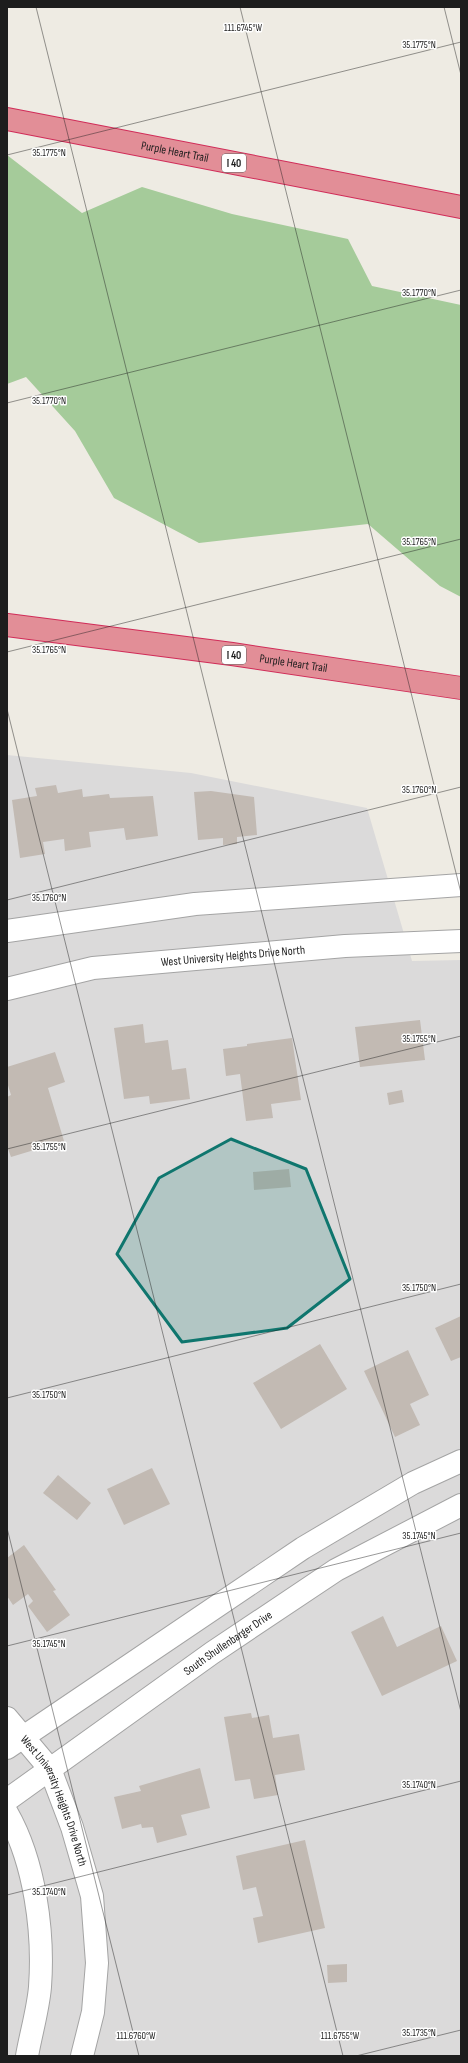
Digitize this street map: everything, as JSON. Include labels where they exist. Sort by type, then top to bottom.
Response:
[{"type":"highway","name":"Purple Heart Trail","points":[[7,119],[461,207]]},
{"type":"highway","name":"Purple Heart Trail","points":[[7,624],[232,654],[461,688]]},
{"type":"street","points":[[7,931],[195,904],[461,884]]},
{"type":"street","name":"West University Heights Drive North","points":[[7,989],[93,968],[345,946],[461,940]]},
{"type":"street","points":[[15,1743],[303,1548],[413,1483],[461,1461]]},
{"type":"street","name":"South Shullenbarger Drive","points":[[7,1800],[212,1653],[336,1570],[461,1505]]},
{"type":"street","name":"West University Heights Drive North","points":[[7,1718],[15,1743],[50,1769],[72,1827],[92,1896],[97,1963],[93,2012],[82,2056]]},
{"type":"street","points":[[7,1813],[30,1871],[39,1926],[40,1987],[27,2056]]},
{"type":"highlighted area","points":[[231,1139],[306,1169],[350,1279],[287,1328],[182,1342],[117,1254],[159,1178]]},
{"type":"shaded area","points":[[7,755],[191,773],[367,808],[412,961],[461,960],[461,2056],[7,2056]]},
{"type":"green space","points":[[7,155],[82,213],[142,187],[232,214],[348,239],[372,286],[461,305],[461,597],[440,586],[368,524],[199,543],[114,498],[75,431],[26,377],[7,384]]},
{"type":"building","points":[[56,785],[58,793],[82,789],[83,797],[109,794],[110,798],[153,796],[158,836],[126,840],[124,828],[89,832],[91,847],[65,851],[64,839],[43,842],[45,854],[20,858],[12,800],[37,796],[35,788]]},
{"type":"building","points":[[211,791],[254,797],[257,835],[237,837],[237,844],[223,845],[223,838],[198,840],[194,792]]},
{"type":"building","points":[[420,1020],[425,1060],[360,1067],[355,1027]]},
{"type":"building","points":[[143,1024],[145,1043],[168,1040],[172,1070],[186,1068],[190,1099],[150,1104],[149,1096],[124,1099],[114,1028]]},
{"type":"building","points":[[292,1038],[301,1100],[271,1104],[273,1118],[246,1121],[240,1074],[226,1076],[223,1049]]},
{"type":"building","points":[[55,1052],[65,1082],[48,1088],[64,1141],[11,1157],[7,1146],[7,1097],[11,1095],[7,1082],[7,1067]]},
{"type":"building","points":[[402,1090],[404,1102],[389,1105],[387,1093]]},
{"type":"building","points":[[289,1169],[291,1187],[254,1190],[253,1172]]},
{"type":"building","points":[[461,1316],[461,1357],[451,1361],[435,1328]]},
{"type":"building","points":[[320,1344],[347,1389],[281,1429],[253,1383]]},
{"type":"building","points":[[408,1350],[429,1395],[410,1404],[420,1425],[395,1437],[364,1371]]},
{"type":"building","points":[[152,1468],[170,1504],[124,1525],[107,1489]]},
{"type":"building","points":[[58,1475],[91,1503],[77,1520],[43,1493]]},
{"type":"building","points":[[24,1545],[56,1590],[53,1591],[70,1615],[47,1632],[28,1606],[33,1601],[28,1594],[13,1605],[7,1596],[7,1558]]},
{"type":"building","points":[[383,1616],[397,1647],[441,1626],[457,1661],[382,1696],[351,1632]]},
{"type":"building","points":[[251,1713],[252,1718],[269,1715],[273,1738],[299,1734],[305,1770],[275,1775],[278,1795],[254,1799],[250,1779],[235,1781],[224,1717]]},
{"type":"building","points":[[200,1768],[210,1808],[181,1815],[187,1835],[157,1843],[153,1827],[142,1828],[141,1824],[122,1829],[114,1797],[141,1791],[139,1786]]},
{"type":"building","points":[[305,1840],[325,1928],[258,1943],[253,1918],[263,1916],[256,1887],[243,1890],[236,1856]]},
{"type":"building","points":[[347,1964],[347,1982],[328,1983],[327,1965]]}]
